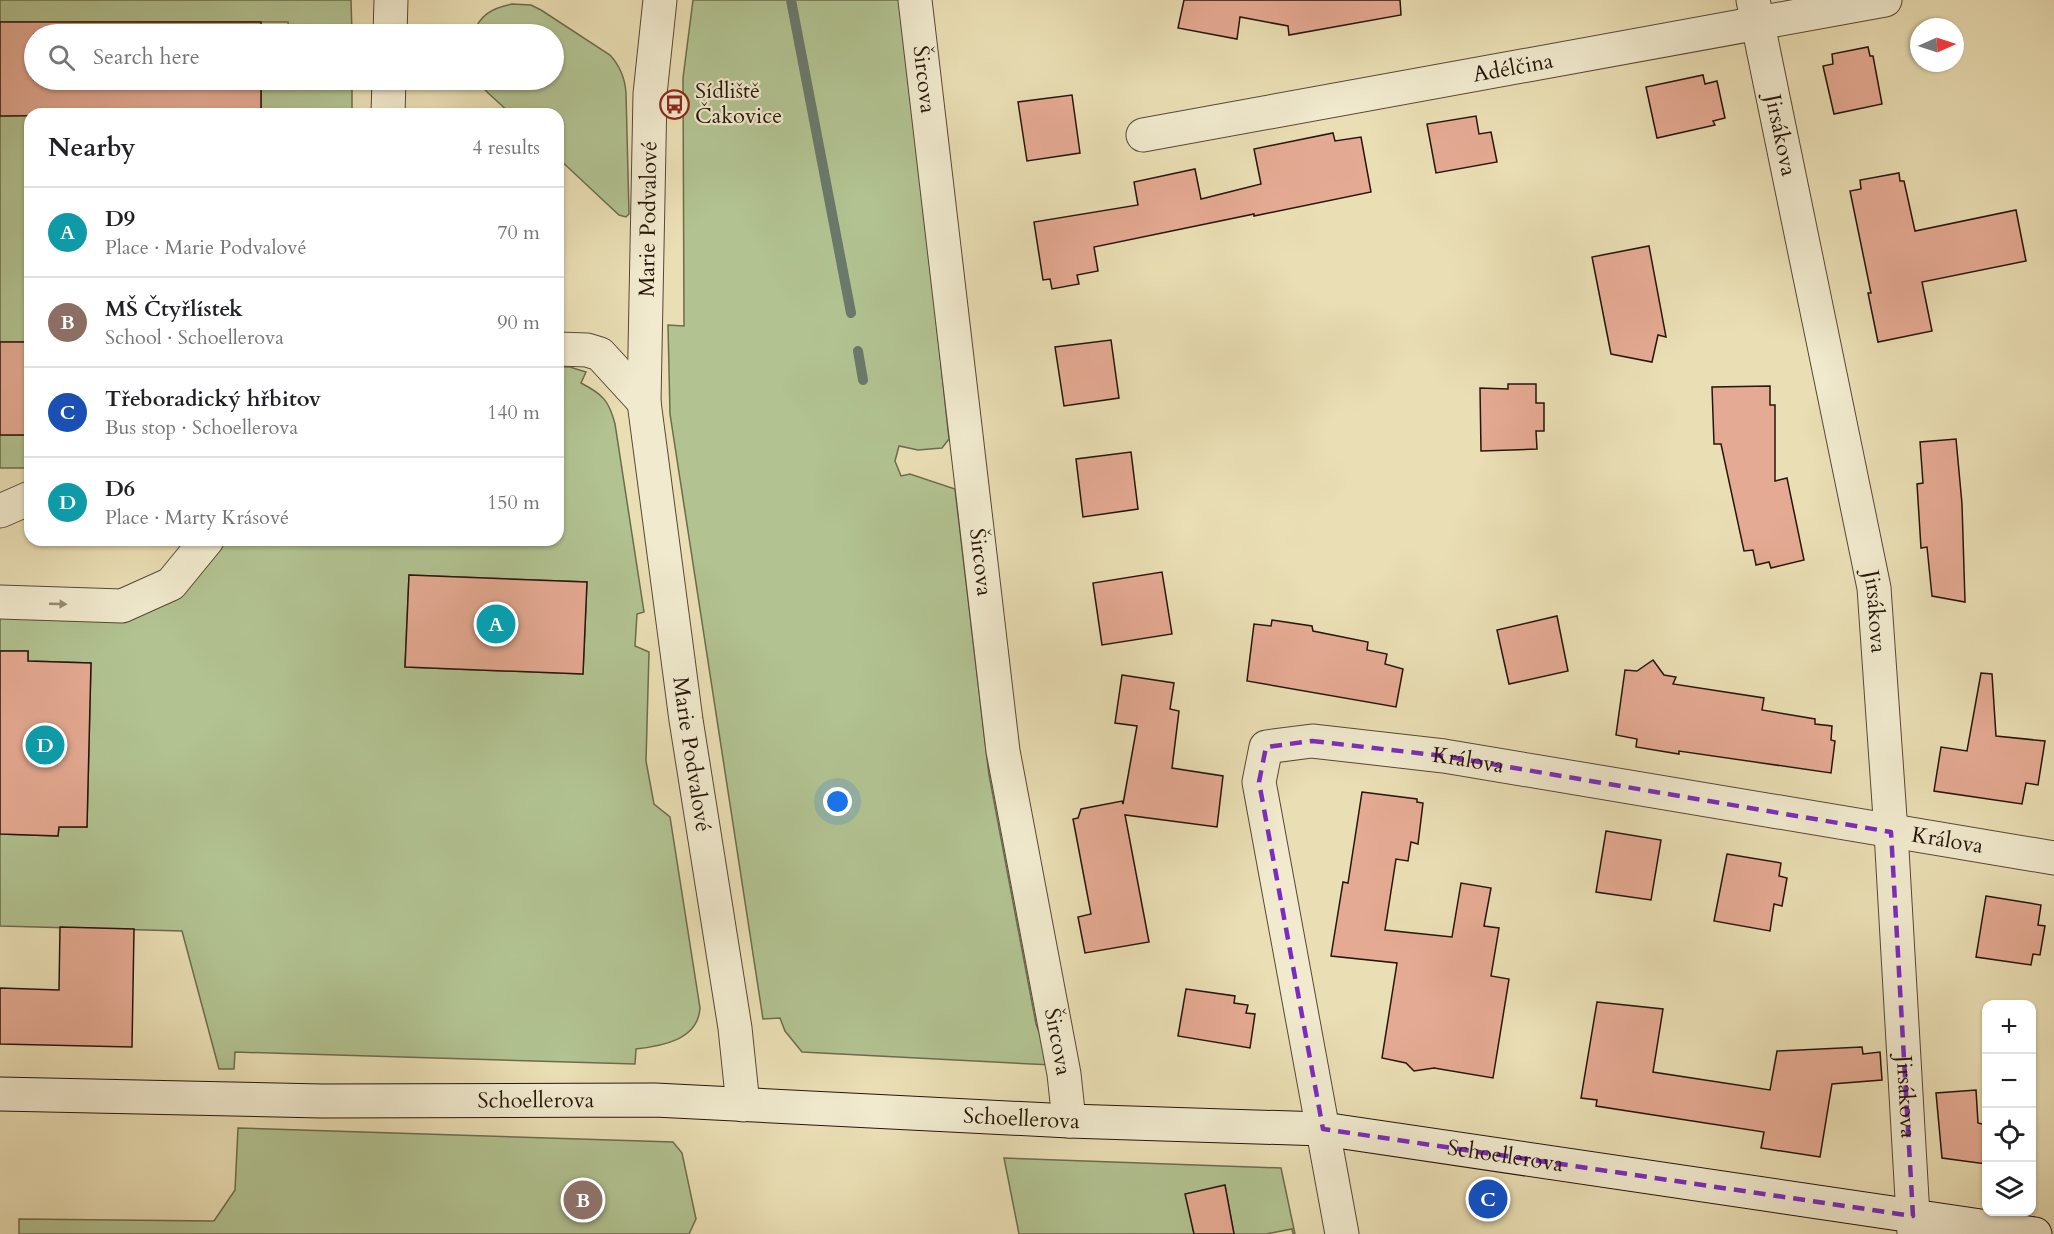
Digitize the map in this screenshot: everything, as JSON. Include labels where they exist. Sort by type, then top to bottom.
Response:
[{"type":"street","points":[[390,24],[391,0]]},
{"type":"street","name":"Marie Podvalové","points":[[660,0],[650,94],[644,402],[686,720],[735,1028],[743,1105]]},
{"type":"street","name":"Šircova","points":[[915,0],[1003,751],[1064,1074],[1069,1121]]},
{"type":"street","name":"Adélčina","points":[[1143,135],[1755,11],[1885,0]]},
{"type":"street","name":"Jirsákova","points":[[1755,11],[1874,588],[1891,832],[1913,1225]]},
{"type":"street","points":[[388,108],[389,90]]},
{"type":"street","points":[[564,349],[587,350],[600,354],[644,402]]},
{"type":"street","points":[[0,511],[24,501]]},
{"type":"street","points":[[0,602],[122,606],[171,584],[202,546]]},
{"type":"street","name":"Králova","points":[[1323,1129],[1259,782],[1266,747],[1312,741],[1444,756],[2054,858]]},
{"type":"street","name":"Schoellerova","points":[[0,1094],[322,1101],[655,1100],[1069,1121],[1323,1129],[1913,1225],[2035,1234]]},
{"type":"street","points":[[1323,1129],[1342,1234]]},
{"type":"highlighted area","points":[[1312,741],[1444,756],[1891,832],[1913,1216],[1323,1129],[1259,782],[1266,747]]},
{"type":"green space","points":[[0,0],[351,0],[352,24],[288,24],[288,22],[0,22]]},
{"type":"green space","points":[[693,0],[902,0],[949,439],[942,448],[918,450],[899,446],[895,461],[901,476],[910,474],[955,489],[989,775],[1036,1024],[1052,1065],[802,1052],[785,1031],[780,1018],[763,1019],[670,414],[668,325],[684,326],[683,78]]},
{"type":"green space","points":[[512,4],[531,5],[562,24],[478,24],[488,13]]},
{"type":"green space","points":[[564,25],[610,55],[623,77],[626,93],[629,214],[626,217],[619,215],[564,164],[564,108],[504,108],[485,90],[564,90]]},
{"type":"green space","points":[[261,90],[352,90],[352,108],[261,108]]},
{"type":"green space","points":[[24,115],[24,342],[0,342],[0,116]]},
{"type":"green space","points":[[564,367],[586,372],[581,383],[604,399],[615,424],[644,612],[637,614],[635,646],[649,652],[646,761],[654,804],[670,817],[700,1008],[698,1019],[693,1027],[686,1034],[667,1043],[636,1049],[635,1064],[235,1052],[234,1069],[219,1069],[182,931],[0,926],[0,834],[58,836],[59,827],[87,827],[91,663],[28,661],[28,651],[0,651],[0,607],[127,610],[214,546],[564,546]],"holes":[[[409,575],[587,582],[583,674],[405,667]]]},
{"type":"green space","points":[[0,435],[24,435],[24,468],[0,468]]},
{"type":"green space","points":[[238,1128],[673,1142],[682,1153],[696,1219],[689,1234],[19,1234],[19,1219],[214,1221],[235,1190]]},
{"type":"green space","points":[[1004,1158],[1281,1168],[1295,1234],[1292,1229],[1266,1234],[1234,1234],[1225,1186],[1186,1194],[1194,1234],[1019,1234]]},
{"type":"building","points":[[1184,0],[1400,0],[1401,15],[1289,35],[1288,26],[1240,17],[1237,39],[1178,28]]},
{"type":"building","points":[[0,22],[261,22],[261,24],[24,24],[24,90],[261,90],[261,108],[24,108],[24,116],[0,116]]},
{"type":"building","points":[[1868,47],[1870,56],[1873,56],[1882,104],[1834,114],[1823,66],[1833,64],[1832,54]]},
{"type":"building","points":[[1703,75],[1705,84],[1717,81],[1725,118],[1713,121],[1715,125],[1657,138],[1646,87]]},
{"type":"building","points":[[1072,95],[1080,153],[1027,161],[1018,102]]},
{"type":"building","points":[[1476,116],[1479,134],[1491,132],[1497,162],[1436,173],[1427,124]]},
{"type":"building","points":[[1333,133],[1335,141],[1361,137],[1371,192],[1094,247],[1098,271],[1077,275],[1079,284],[1052,289],[1050,279],[1043,280],[1034,222],[1138,205],[1134,182],[1195,169],[1201,199],[1261,184],[1254,149]]},
{"type":"building","points":[[1899,173],[1900,181],[1904,181],[1915,231],[2016,210],[2026,261],[1922,282],[1932,331],[1878,342],[1868,293],[1871,293],[1850,191],[1861,189],[1860,180]]},
{"type":"building","points":[[1649,246],[1666,337],[1658,335],[1652,362],[1611,354],[1592,257]]},
{"type":"building","points":[[1111,340],[1119,398],[1064,406],[1055,347]]},
{"type":"building","points":[[0,342],[24,342],[24,435],[0,435]]},
{"type":"building","points":[[1508,384],[1536,384],[1536,403],[1544,403],[1544,431],[1536,431],[1537,449],[1481,451],[1480,388],[1508,389]]},
{"type":"building","points":[[1770,386],[1770,405],[1775,405],[1775,481],[1787,478],[1804,560],[1771,568],[1769,562],[1756,565],[1753,550],[1744,551],[1721,444],[1714,444],[1712,387]]},
{"type":"building","points":[[1956,439],[1962,504],[1965,602],[1932,596],[1927,547],[1921,548],[1917,484],[1923,483],[1920,442]]},
{"type":"building","points":[[1131,452],[1138,509],[1083,517],[1076,459]]},
{"type":"building","points":[[1162,572],[1172,634],[1102,645],[1093,583]]},
{"type":"building","points":[[409,575],[587,582],[583,674],[405,667]]},
{"type":"building","points":[[1557,616],[1568,671],[1509,684],[1497,630]]},
{"type":"building","points":[[1272,620],[1312,626],[1313,631],[1368,642],[1367,650],[1387,654],[1385,664],[1403,669],[1396,707],[1247,681],[1254,624],[1271,626]]},
{"type":"building","points":[[0,651],[28,651],[28,661],[91,663],[87,827],[59,827],[58,836],[0,834]]},
{"type":"building","points":[[1653,660],[1664,675],[1676,677],[1673,684],[1764,698],[1762,710],[1815,719],[1815,724],[1832,726],[1831,740],[1835,741],[1831,773],[1636,747],[1637,739],[1616,735],[1625,670],[1637,671]]},
{"type":"building","points":[[1981,673],[1992,674],[1996,736],[2045,741],[2038,785],[2026,783],[2022,804],[1934,791],[1941,747],[1967,751]]},
{"type":"building","points":[[1122,675],[1174,683],[1170,709],[1179,711],[1172,768],[1223,776],[1217,827],[1125,815],[1149,942],[1085,953],[1078,917],[1091,914],[1073,819],[1078,818],[1081,809],[1122,801],[1123,804],[1137,726],[1115,723]]},
{"type":"building","points":[[1362,792],[1417,799],[1417,802],[1423,803],[1418,844],[1411,842],[1408,861],[1396,859],[1385,930],[1452,937],[1461,883],[1491,888],[1484,926],[1499,928],[1491,976],[1509,979],[1493,1078],[1434,1068],[1414,1071],[1406,1063],[1382,1058],[1397,963],[1331,956],[1343,882],[1348,883]]},
{"type":"building","points":[[1606,831],[1661,840],[1651,900],[1596,892]]},
{"type":"building","points":[[1727,854],[1781,863],[1779,876],[1787,878],[1782,906],[1774,904],[1770,931],[1714,921]]},
{"type":"building","points":[[1986,896],[2041,905],[2038,925],[2045,926],[2040,955],[2033,954],[2031,965],[1976,957]]},
{"type":"building","points":[[60,927],[134,929],[132,1047],[0,1044],[0,988],[59,990]]},
{"type":"building","points":[[1186,989],[1235,996],[1234,1003],[1248,1005],[1246,1013],[1255,1014],[1250,1048],[1178,1036]]},
{"type":"building","points":[[1597,1002],[1663,1009],[1653,1072],[1770,1090],[1777,1051],[1862,1047],[1863,1054],[1880,1052],[1882,1080],[1832,1084],[1820,1157],[1761,1148],[1764,1132],[1596,1106],[1597,1100],[1581,1098]]},
{"type":"building","points":[[1976,1090],[1978,1123],[1982,1124],[1982,1163],[1942,1158],[1936,1093]]},
{"type":"building","points":[[1225,1185],[1234,1234],[1194,1234],[1185,1194]]},
{"type":"waterway","points":[[791,0],[851,313]]},
{"type":"waterway","points":[[858,351],[863,380]]},
{"type":"place","name":"Sídliště Čakovice","points":[[674,104]]},
{"type":"place","name":"D9","points":[[496,624]]},
{"type":"place","name":"D6","points":[[45,745]]},
{"type":"place","name":"Třeboradický hřbitov","points":[[1488,1199]]},
{"type":"place","name":"MŠ Čtyřlístek","points":[[583,1200]]}]
